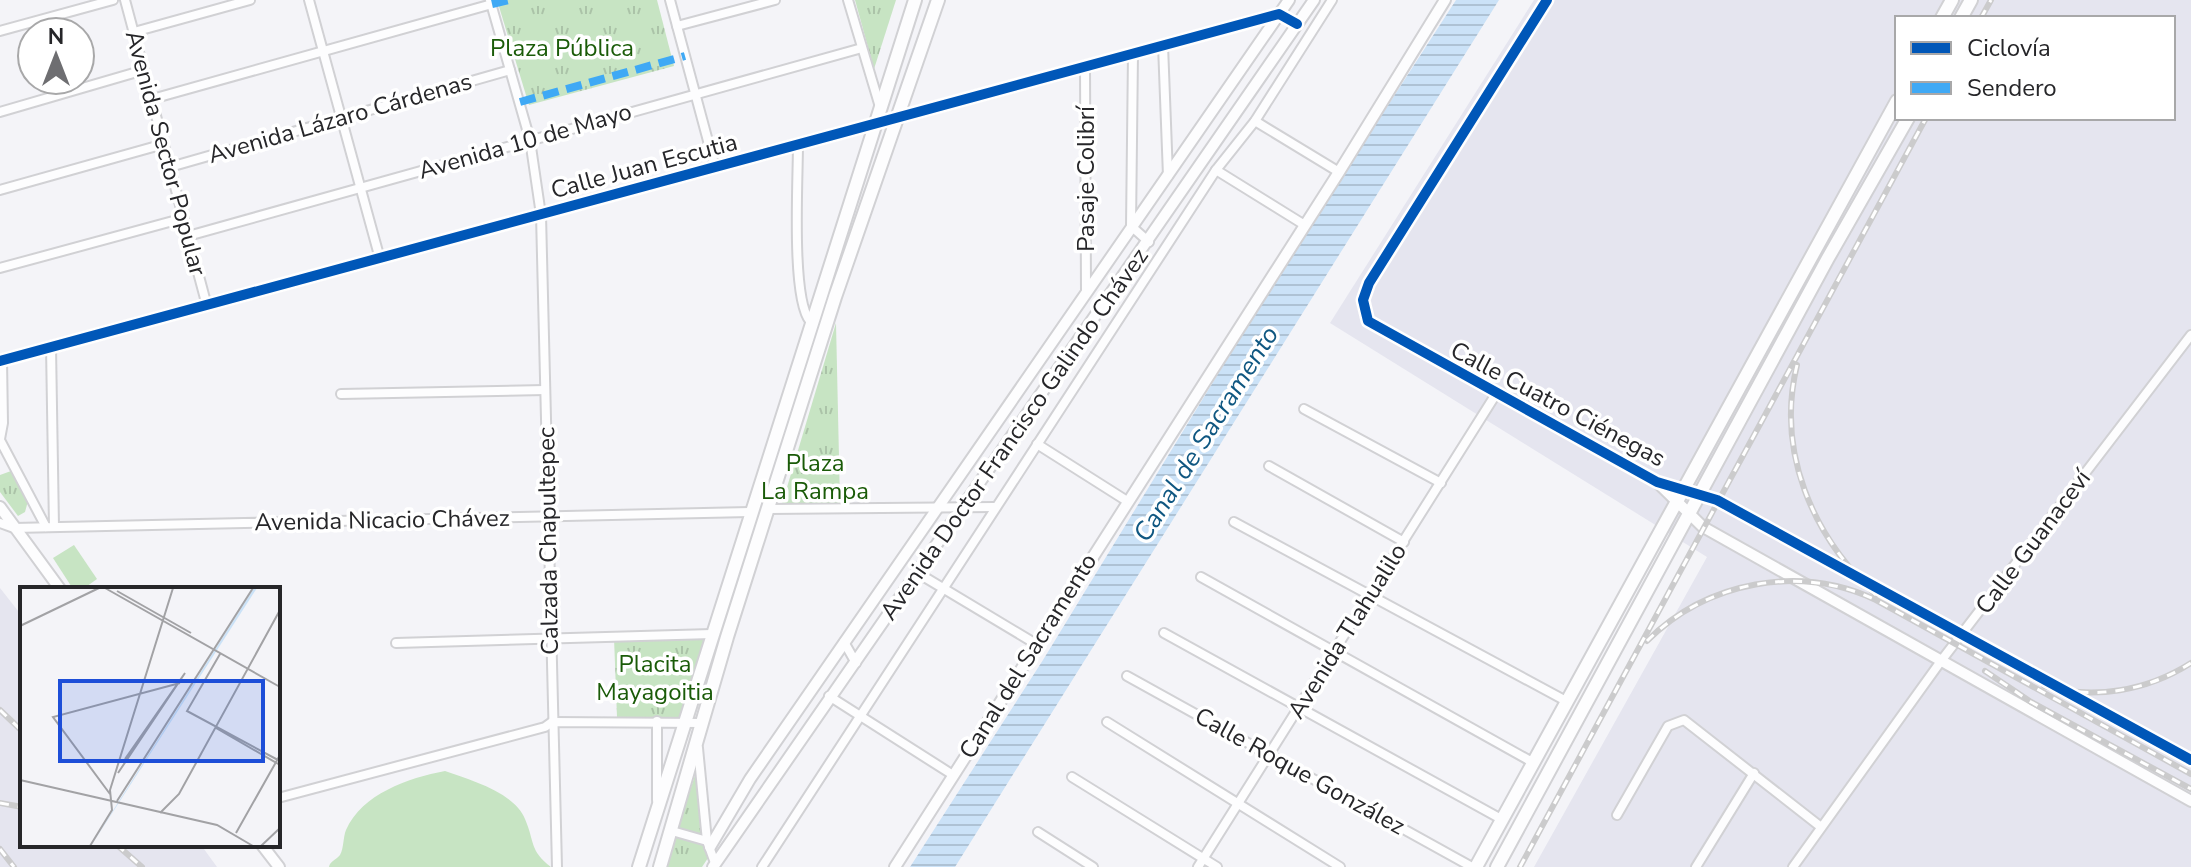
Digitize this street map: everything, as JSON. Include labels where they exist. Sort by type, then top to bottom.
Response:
[{"type":"main road","points":[[639,867],[810,321],[915,0]]},
{"type":"main road","points":[[660,867],[743,588],[835,297],[938,0]]},
{"type":"main road","points":[[1953,0],[1966,8]]},
{"type":"main road","points":[[1474,867],[1503,820],[1895,106]]},
{"type":"main road","points":[[1497,867],[1907,120]]},
{"type":"main road","points":[[743,588],[743,574],[756,526],[750,512]]},
{"type":"street","points":[[0,31],[113,0]]},
{"type":"street","name":"Avenida Sector Popular","points":[[125,0],[207,306]]},
{"type":"street","points":[[134,32],[250,0]]},
{"type":"street","points":[[309,0],[380,259]]},
{"type":"street","points":[[670,0],[715,167]]},
{"type":"street","points":[[677,26],[775,0]]},
{"type":"street","points":[[848,0],[881,109]]},
{"type":"street","name":"Avenida Doctor Francisco Galindo Chávez","points":[[708,844],[844,642],[1289,0]]},
{"type":"street","name":"Avenida Doctor Francisco Galindo Chávez","points":[[714,865],[1314,0]]},
{"type":"street","points":[[762,867],[1216,170],[1255,121],[1332,0]]},
{"type":"street","name":"Canal del Sacramento","points":[[895,867],[1339,172],[1444,0]]},
{"type":"street","name":"Calle Cuatro Ciénegas","points":[[1547,0],[1369,283],[1363,300],[1364,315],[1374,327],[1657,482],[1717,500],[2191,760]]},
{"type":"street","points":[[152,99],[491,2]]},
{"type":"street","name":"Calzada Chapultepec","points":[[491,2],[530,140],[541,215],[557,867]]},
{"type":"street","points":[[1279,14],[1297,24]]},
{"type":"street","name":"Calle Juan Escutia","points":[[1,360],[1279,14]]},
{"type":"street","points":[[1163,45],[1168,177]]},
{"type":"street","name":"Avenida 10 de Mayo","points":[[188,236],[862,48]]},
{"type":"street","points":[[1133,54],[1131,226],[1149,242]]},
{"type":"street","name":"Pasaje Colibrí","points":[[1085,66],[1086,291]]},
{"type":"street","points":[[0,112],[144,70]]},
{"type":"street","name":"Avenida Lázaro Cárdenas","points":[[170,167],[510,70]]},
{"type":"street","points":[[1255,121],[1339,172]]},
{"type":"street","points":[[0,190],[164,144]]},
{"type":"street","points":[[798,145],[800,288],[804,314],[810,321]]},
{"type":"street","points":[[1216,170],[1303,224]]},
{"type":"street","points":[[0,268],[184,218]]},
{"type":"street","name":"Calle Guanaceví","points":[[1793,867],[1941,661],[2191,335]]},
{"type":"street","points":[[50,527],[51,347]]},
{"type":"street","points":[[1,360],[0,439],[50,527]]},
{"type":"street","points":[[341,394],[545,390]]},
{"type":"street","name":"Avenida Tlahualilo","points":[[1201,863],[1496,394]]},
{"type":"street","points":[[1304,409],[1441,483]]},
{"type":"street","points":[[1037,444],[1127,501]]},
{"type":"street","points":[[1269,466],[1404,542]]},
{"type":"street","name":"Calle Cuatro Ciénegas","points":[[1657,482],[1689,515],[1716,534],[2191,801]]},
{"type":"street","points":[[0,507],[58,587]]},
{"type":"street","points":[[768,509],[995,507]]},
{"type":"street","name":"Avenida Nicacio Chávez","points":[[14,528],[750,512]]},
{"type":"street","points":[[1234,522],[1568,702]]},
{"type":"street","points":[[0,523],[14,528]]},
{"type":"street","points":[[916,572],[1036,644]]},
{"type":"street","points":[[1201,577],[1534,763]]},
{"type":"street","points":[[1164,633],[1503,820]]},
{"type":"street","points":[[396,643],[712,634]]},
{"type":"street","points":[[844,642],[856,663]]},
{"type":"street","name":"Calle Roque González","points":[[1127,676],[1474,867]]},
{"type":"street","points":[[829,696],[953,775]]},
{"type":"street","points":[[1617,815],[1668,726],[1684,720],[1821,827]]},
{"type":"street","points":[[657,721],[657,809]]},
{"type":"street","points":[[280,797],[466,749],[545,727],[552,722],[703,723]]},
{"type":"street","points":[[1107,722],[1340,867]]},
{"type":"street","points":[[697,747],[708,844],[714,865]]},
{"type":"street","points":[[1696,867],[1754,773]]},
{"type":"street","points":[[1072,777],[1201,863],[1217,867]]},
{"type":"street","points":[[672,831],[708,844]]},
{"type":"street","points":[[1038,832],[1093,867]]},
{"type":"street","points":[[264,847],[279,867]]},
{"type":"shaded area","points":[[1534,0],[2191,0],[2191,867],[1534,867],[1707,557],[1330,323]]},
{"type":"shaded area","points":[[0,588],[20,613],[20,847],[202,847],[217,867],[0,867]]},
{"type":"green space","name":"Plaza Pública","points":[[497,0],[657,0],[674,66],[529,105]]},
{"type":"green space","points":[[855,0],[896,0],[874,69]]},
{"type":"green space","name":"Plaza La Rampa","points":[[836,323],[840,503],[782,504]]},
{"type":"green space","points":[[11,471],[28,501],[25,512],[18,516],[0,492],[0,475]]},
{"type":"green space","points":[[74,545],[97,579],[86,587],[72,587],[53,558]]},
{"type":"green space","name":"Placita Mayagoitia","points":[[710,636],[684,718],[617,717],[614,638]]},
{"type":"green space","points":[[698,766],[710,855],[702,867],[665,867]]},
{"type":"green space","points":[[445,771],[490,788],[511,801],[525,819],[536,850],[551,867],[329,867],[340,855],[346,830],[353,817],[375,797],[402,783]]},
{"type":"water","name":"Canal de Sacramento","points":[[1456,0],[1499,0],[955,867],[910,867],[1043,660],[1281,271]]},
{"type":"railway","points":[[1982,16],[1991,0]]},
{"type":"railway","points":[[1520,867],[1925,120]]},
{"type":"railway","points":[[1797,365],[1791,429],[1805,490],[1817,519],[1834,546],[1853,572],[1876,595]]},
{"type":"railway","points":[[1647,641],[1697,604],[1756,584],[1786,581],[1847,589],[1876,600],[2191,774]]},
{"type":"railway","points":[[2044,686],[2082,692],[2120,690],[2156,680],[2191,663]]},
{"type":"railway","points":[[1985,671],[2031,702],[2191,789]]},
{"type":"railway","points":[[0,710],[20,729]]},
{"type":"railway","points":[[0,803],[20,807]]},
{"type":"railway","points":[[119,847],[142,867]]},
{"type":"railway","points":[[0,849],[14,867]]},
{"type":"marked path","points":[[492,4],[509,0]]},
{"type":"marked path","points":[[520,102],[685,56]]},
{"type":"cycle path","points":[[1547,0],[1369,283],[1363,300],[1368,321],[1657,482],[1717,500],[2191,760]]},
{"type":"cycle path","points":[[0,361],[1279,14],[1297,24]]}]
